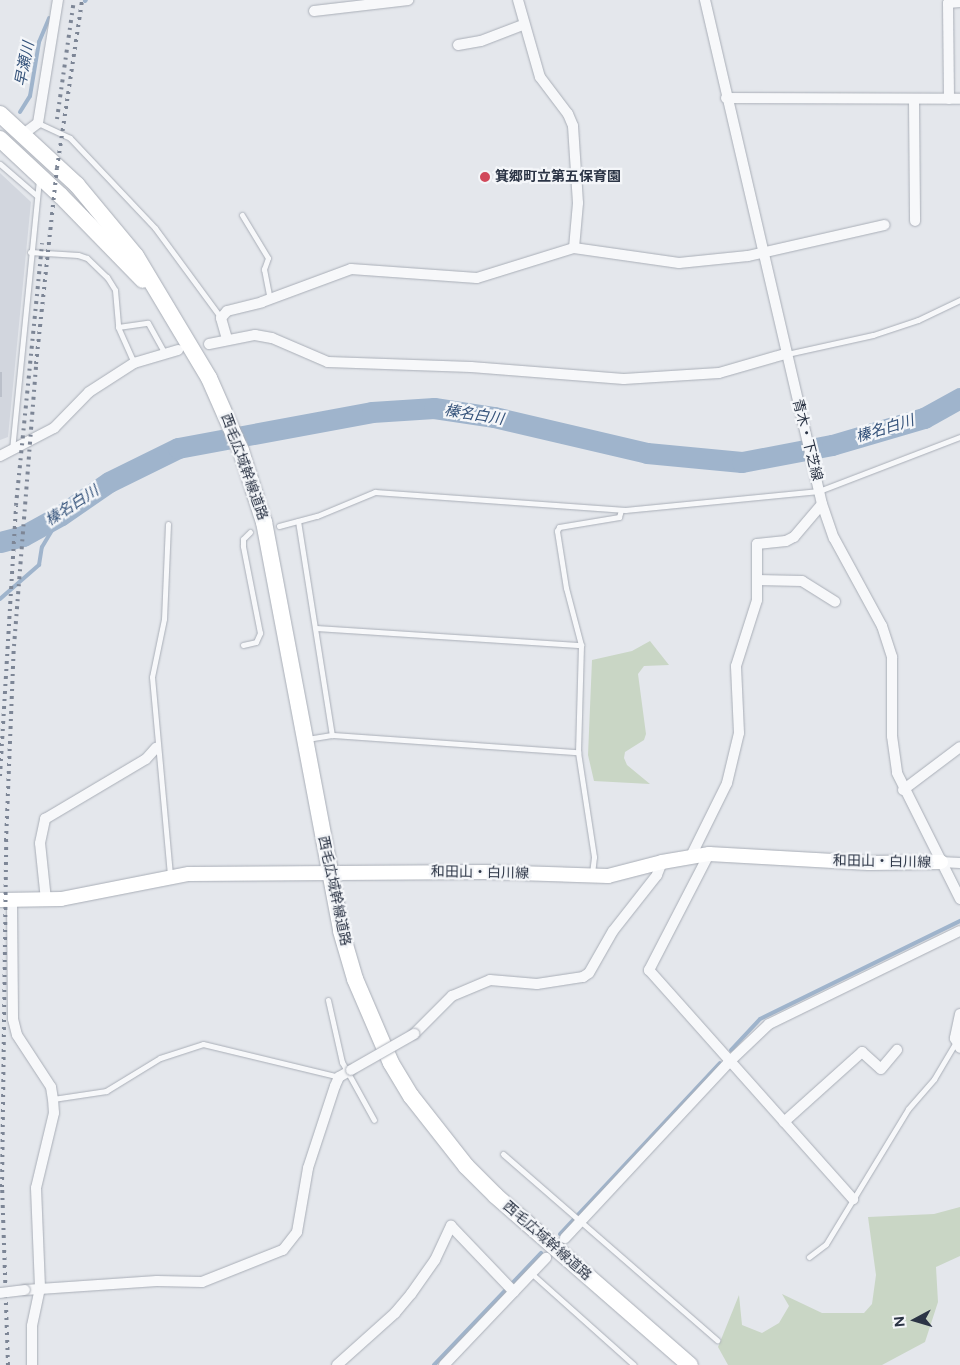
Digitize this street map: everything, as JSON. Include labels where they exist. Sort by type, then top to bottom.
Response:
[{"type":"main road","name":"西毛広域幹線道路","points":[[0,114],[77,185],[120,233],[210,378],[256,493],[272,561],[329,874],[355,979],[374,1027],[412,1096],[442,1138],[496,1196],[690,1365]]},
{"type":"main road","name":"西毛広域幹線道路","points":[[0,139],[88,222],[169,310]]},
{"type":"street","points":[[22,135],[38,123],[58,0]]},
{"type":"street","points":[[314,11],[408,0]]},
{"type":"street","points":[[518,0],[523,25],[540,78],[568,114],[573,126],[578,204],[574,248]]},
{"type":"street","name":"青木・下芝線","points":[[705,0],[785,354],[822,504],[834,538],[888,641],[894,675],[893,750],[903,790],[960,899]]},
{"type":"street","points":[[949,99],[948,3],[960,2]]},
{"type":"street","points":[[458,45],[481,41],[523,25]]},
{"type":"street","points":[[726,98],[960,99]]},
{"type":"street","points":[[914,100],[915,222]]},
{"type":"street","points":[[227,339],[221,318],[227,311],[270,299],[351,269],[477,278],[574,248],[679,263],[762,254],[885,225]]},
{"type":"street","points":[[209,344],[255,335],[272,338],[328,362],[471,367],[624,379],[719,374],[785,354]]},
{"type":"street","points":[[0,456],[54,428],[88,392],[134,362],[164,352],[178,350]]},
{"type":"street","points":[[691,856],[727,783],[739,734],[736,666],[757,600],[757,544],[786,541],[794,536],[822,504]]},
{"type":"street","points":[[757,580],[802,581],[835,602]]},
{"type":"street","points":[[903,790],[960,747]]},
{"type":"street","points":[[46,900],[40,843],[45,819],[146,759],[156,748]]},
{"type":"street","points":[[709,854],[649,970],[853,1199]]},
{"type":"street","name":"和田山・白川線","points":[[6,900],[46,900],[170,877],[485,872],[592,877],[628,873],[662,862],[709,854],[869,863],[960,863]]},
{"type":"street","points":[[0,1293],[40,1288],[157,1281],[202,1282],[283,1250],[297,1232],[308,1168],[345,1073],[414,1034],[452,996],[490,980],[537,984],[583,978],[589,973],[613,932],[657,874],[662,862]]},
{"type":"street","points":[[6,900],[13,1019],[17,1035],[51,1087],[54,1113],[36,1188],[40,1288],[32,1326],[32,1365]]},
{"type":"street","points":[[565,1238],[729,1062],[769,1024],[960,932]]},
{"type":"street","points":[[958,1045],[956,1026],[960,1014]]},
{"type":"street","points":[[784,1122],[862,1052],[881,1069],[897,1050]]},
{"type":"street","points":[[337,1365],[395,1313],[411,1294],[435,1260],[451,1226],[514,1292]]},
{"type":"street","points":[[444,1365],[546,1258]]},
{"type":"lane","points":[[38,123],[70,138],[155,228],[221,318]]},
{"type":"lane","points":[[0,164],[36,195]]},
{"type":"lane","points":[[12,451],[30,252],[36,195],[40,177]]},
{"type":"lane","points":[[242,215],[268,258],[264,269],[270,299]]},
{"type":"lane","points":[[30,252],[87,258],[108,276],[115,290],[118,327],[134,362]]},
{"type":"lane","points":[[785,354],[829,347],[873,335],[918,320],[960,300]]},
{"type":"lane","points":[[118,327],[148,323],[164,352]]},
{"type":"lane","points":[[279,526],[298,521],[375,492],[621,510],[819,491],[960,437]]},
{"type":"lane","points":[[592,877],[594,857],[578,752],[581,645],[566,588],[557,532],[559,527],[619,518],[621,510]]},
{"type":"lane","points":[[298,521],[332,735]]},
{"type":"lane","points":[[168,524],[164,619],[152,677],[156,748],[170,877]]},
{"type":"lane","points":[[243,645],[256,642],[260,634],[243,546],[244,539],[250,532]]},
{"type":"lane","points":[[316,628],[581,645]]},
{"type":"lane","points":[[304,739],[332,735],[578,752]]},
{"type":"lane","points":[[328,1000],[345,1073],[374,1120]]},
{"type":"lane","points":[[53,1100],[106,1091],[160,1058],[203,1044],[345,1073]]},
{"type":"lane","points":[[809,1258],[826,1244],[908,1109],[934,1079],[958,1045]]},
{"type":"lane","points":[[503,1154],[717,1340]]},
{"type":"lane","points":[[530,1273],[634,1365]]},
{"type":"shaded area","points":[[0,173],[31,202],[8,437],[0,440]]},
{"type":"green space","points":[[650,641],[669,665],[644,666],[638,674],[646,734],[644,740],[625,752],[624,758],[627,765],[650,784],[594,781],[588,755],[592,660],[632,651]]},
{"type":"green space","points":[[960,1207],[960,1256],[936,1267],[938,1302],[925,1342],[882,1365],[728,1365],[718,1347],[739,1295],[742,1325],[762,1333],[779,1323],[789,1306],[782,1294],[822,1313],[864,1313],[872,1304],[876,1275],[868,1217],[934,1214]]},
{"type":"building","points":[[0,372],[2,372],[2,397],[0,397]]},
{"type":"waterway","name":"早瀬川","points":[[20,112],[30,96],[39,42],[49,18]]},
{"type":"waterway","name":"榛名白川","points":[[0,542],[23,536],[61,515],[109,482],[178,448],[372,412],[434,408],[494,417],[647,453],[742,462],[832,445],[924,418],[960,398]]},
{"type":"waterway","points":[[0,599],[39,565],[42,547],[61,515]]},
{"type":"waterway","points":[[731,1050],[760,1019],[960,921]]},
{"type":"waterway","points":[[560,1234],[720,1063]]},
{"type":"waterway","points":[[434,1365],[541,1253]]},
{"type":"railway","points":[[57,119],[74,0]]},
{"type":"railway","points":[[8,1365],[2,1187],[6,841],[14,646],[36,364],[57,168],[82,0]]},
{"type":"railway","points":[[0,776],[16,505],[42,243]]},
{"type":"place","name":"箕郷町立第五保育園","points":[[485,177]]}]
